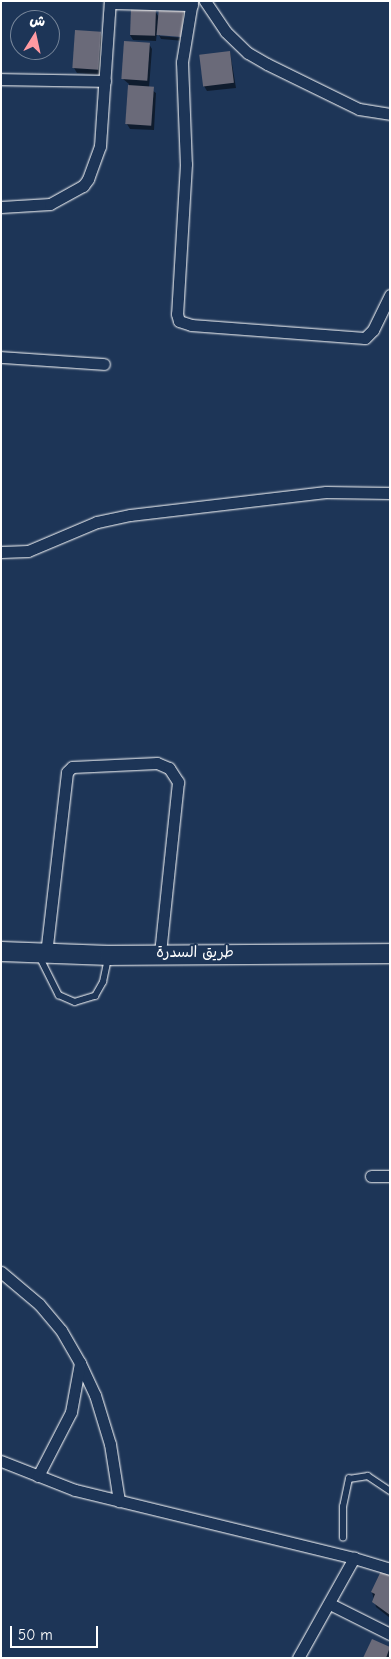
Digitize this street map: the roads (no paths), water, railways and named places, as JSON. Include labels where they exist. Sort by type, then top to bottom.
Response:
[{"type":"main road","name":"طريق السدرة","points":[[1,951],[109,955],[160,953],[390,953]]},
{"type":"street","points":[[205,1],[226,32],[261,60],[359,109],[390,114]]},
{"type":"street","points":[[1,207],[50,204],[86,183],[100,146],[110,2],[192,3],[182,62],[186,164],[177,314],[180,320],[192,325],[366,338],[373,330],[390,295]]},
{"type":"street","points":[[1,79],[105,81]]},
{"type":"street","points":[[1,357],[104,364]]},
{"type":"street","points":[[1,552],[28,551],[97,522],[130,515],[326,492],[390,493]]},
{"type":"street","points":[[42,954],[67,772],[72,767],[157,763],[169,768],[178,782],[160,953]]},
{"type":"street","points":[[371,1176],[390,1176]]},
{"type":"street","points":[[1,1272],[39,1304],[61,1330],[80,1363],[95,1395],[110,1444],[119,1501]]},
{"type":"street","points":[[38,1476],[71,1412],[80,1363]]},
{"type":"street","points":[[1,1461],[38,1476],[119,1501],[389,1566]]},
{"type":"street","points":[[298,1658],[330,1604],[354,1558]]},
{"type":"street","points":[[330,1604],[390,1634]]},
{"type":"lane","points":[[42,954],[59,995],[75,1002],[95,996],[103,982],[109,955]]},
{"type":"lane","points":[[343,1538],[342,1507],[349,1479],[368,1476],[390,1490]]}]
